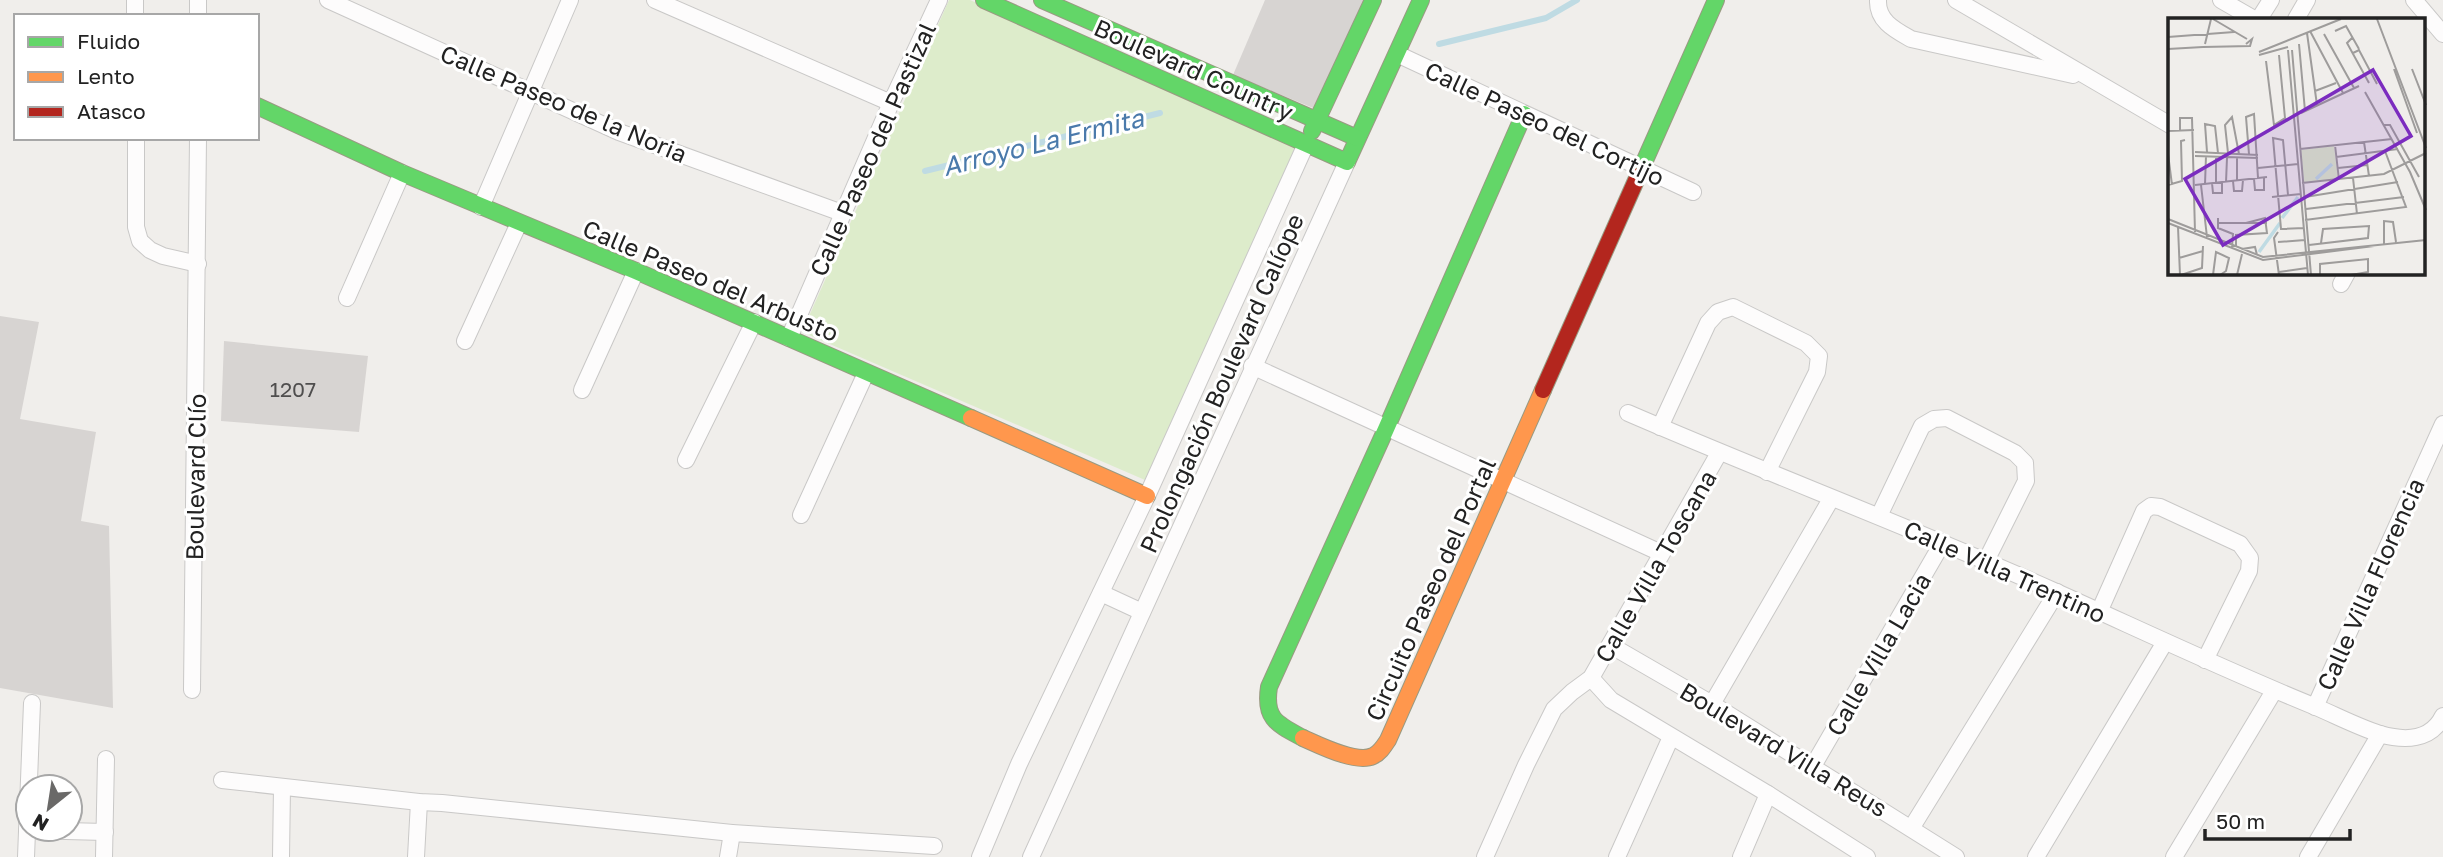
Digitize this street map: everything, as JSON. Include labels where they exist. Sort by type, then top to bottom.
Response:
[{"type":"street","points":[[481,207],[570,0]]},
{"type":"street","points":[[655,0],[891,103]]},
{"type":"street","name":"Calle Paseo del Pastizal","points":[[789,338],[842,213],[939,0]]},
{"type":"street","name":"Boulevard Country","points":[[984,0],[1347,162]]},
{"type":"street","name":"Boulevard Country","points":[[1042,0],[1357,138]]},
{"type":"street","name":"Prolongación Boulevard Calíope","points":[[980,857],[1019,764],[1147,496],[1374,0]]},
{"type":"street","name":"Prolongación Boulevard Calíope","points":[[1031,857],[1252,366],[1421,0]]},
{"type":"street","name":"Circuito Paseo del Portal","points":[[1524,114],[1269,687],[1266,704],[1272,718],[1283,728],[1354,759],[1368,759],[1380,752],[1388,740],[1716,0]]},
{"type":"street","points":[[1878,0],[1878,9],[1884,20],[1893,30],[1911,39],[2089,79]]},
{"type":"street","points":[[1956,0],[2168,124]]},
{"type":"street","points":[[2221,0],[2255,18]]},
{"type":"street","points":[[2258,18],[2272,0]]},
{"type":"street","points":[[2297,18],[2307,0]]},
{"type":"street","points":[[2414,0],[2443,34]]},
{"type":"street","name":"Calle Paseo de la Noria","points":[[332,1],[620,132],[842,213]]},
{"type":"street","name":"Calle Paseo del Cortijo","points":[[1397,54],[1693,192]]},
{"type":"street","name":"Calle Paseo del Arbusto","points":[[259,107],[402,173],[754,322],[1147,496]]},
{"type":"street","points":[[136,140],[136,227],[140,241],[163,256],[198,264]]},
{"type":"street","name":"Boulevard Clío","points":[[192,690],[198,140]]},
{"type":"street","points":[[347,298],[402,173]]},
{"type":"street","points":[[464,341],[519,223]]},
{"type":"street","points":[[582,390],[636,271]]},
{"type":"street","points":[[1660,427],[1708,323],[1718,312],[1733,307],[1807,343],[1819,356],[1818,372],[1767,472]]},
{"type":"street","points":[[686,460],[754,322]]},
{"type":"street","points":[[1252,366],[1502,482],[1661,552]]},
{"type":"street","points":[[801,515],[866,373]]},
{"type":"street","name":"Calle Villa Trentino","points":[[1628,413],[1831,499],[1943,542],[2274,691],[2380,734],[2410,739],[2426,736],[2438,727],[2443,716]]},
{"type":"street","points":[[1879,516],[1922,426],[1934,419],[1947,418],[2015,453],[2025,463],[2026,481],[1986,561]]},
{"type":"street","name":"Calle Villa Florencia","points":[[2315,707],[2443,424]]},
{"type":"street","name":"Calle Villa Toscana","points":[[1591,678],[1720,453]]},
{"type":"street","points":[[1712,704],[1831,499]]},
{"type":"street","points":[[2099,612],[2144,511],[2151,506],[2160,507],[2240,544],[2250,558],[2249,571],[2205,660]]},
{"type":"street","name":"Calle Villa Lacia","points":[[1813,766],[1943,542]]},
{"type":"street","points":[[1912,827],[2057,592]]},
{"type":"street","points":[[1101,593],[1142,612]]},
{"type":"street","points":[[2036,857],[2165,642]]},
{"type":"street","name":"Boulevard Villa Reus","points":[[1610,645],[1712,704],[1956,857]]},
{"type":"street","points":[[1485,857],[1526,765],[1555,709],[1591,678]]},
{"type":"street","name":"Boulevard Villa Reus","points":[[1591,678],[1611,700],[1867,857]]},
{"type":"street","points":[[2174,857],[2274,691]]},
{"type":"street","points":[[29,773],[32,704]]},
{"type":"street","points":[[2308,857],[2380,734]]},
{"type":"street","points":[[1618,857],[1671,737]]},
{"type":"street","points":[[104,857],[106,759]]},
{"type":"street","points":[[222,780],[880,850],[934,846]]},
{"type":"street","points":[[281,857],[282,787]]},
{"type":"street","points":[[1741,857],[1768,794]]},
{"type":"street","points":[[416,857],[419,802]]},
{"type":"street","points":[[84,831],[105,832]]},
{"type":"street","points":[[728,857],[732,833]]},
{"type":"green space","points":[[949,0],[970,0],[1297,147],[1145,480],[802,332]]},
{"type":"building","points":[[1265,0],[1368,0],[1318,110],[1233,75]]},
{"type":"building","points":[[0,316],[39,322],[20,419],[96,432],[81,521],[109,526],[113,708],[0,688]]},
{"type":"building","points":[[224,341],[368,356],[359,432],[221,421]]},
{"type":"waterway","name":"Arroyo La Ermita","points":[[1439,44],[1546,18],[1577,0]]},
{"type":"waterway","name":"Arroyo La Ermita","points":[[925,171],[1160,113]]},
{"type":"traffic: fast","points":[[984,0],[1347,162],[1421,0]]},
{"type":"traffic: fast","points":[[1042,0],[1357,138]]},
{"type":"traffic: fast","points":[[1312,131],[1373,0]]},
{"type":"traffic: fast","points":[[1638,176],[1716,0]]},
{"type":"traffic: fast","points":[[259,107],[402,173],[636,271],[971,418]]},
{"type":"traffic: fast","points":[[1303,738],[1274,719],[1269,706],[1269,687],[1524,114]]},
{"type":"traffic: slow","points":[[1303,738],[1357,758],[1373,756],[1385,745],[1543,390]]},
{"type":"traffic: slow","points":[[971,418],[1147,496]]},
{"type":"traffic: jam","points":[[1543,390],[1638,176]]}]
